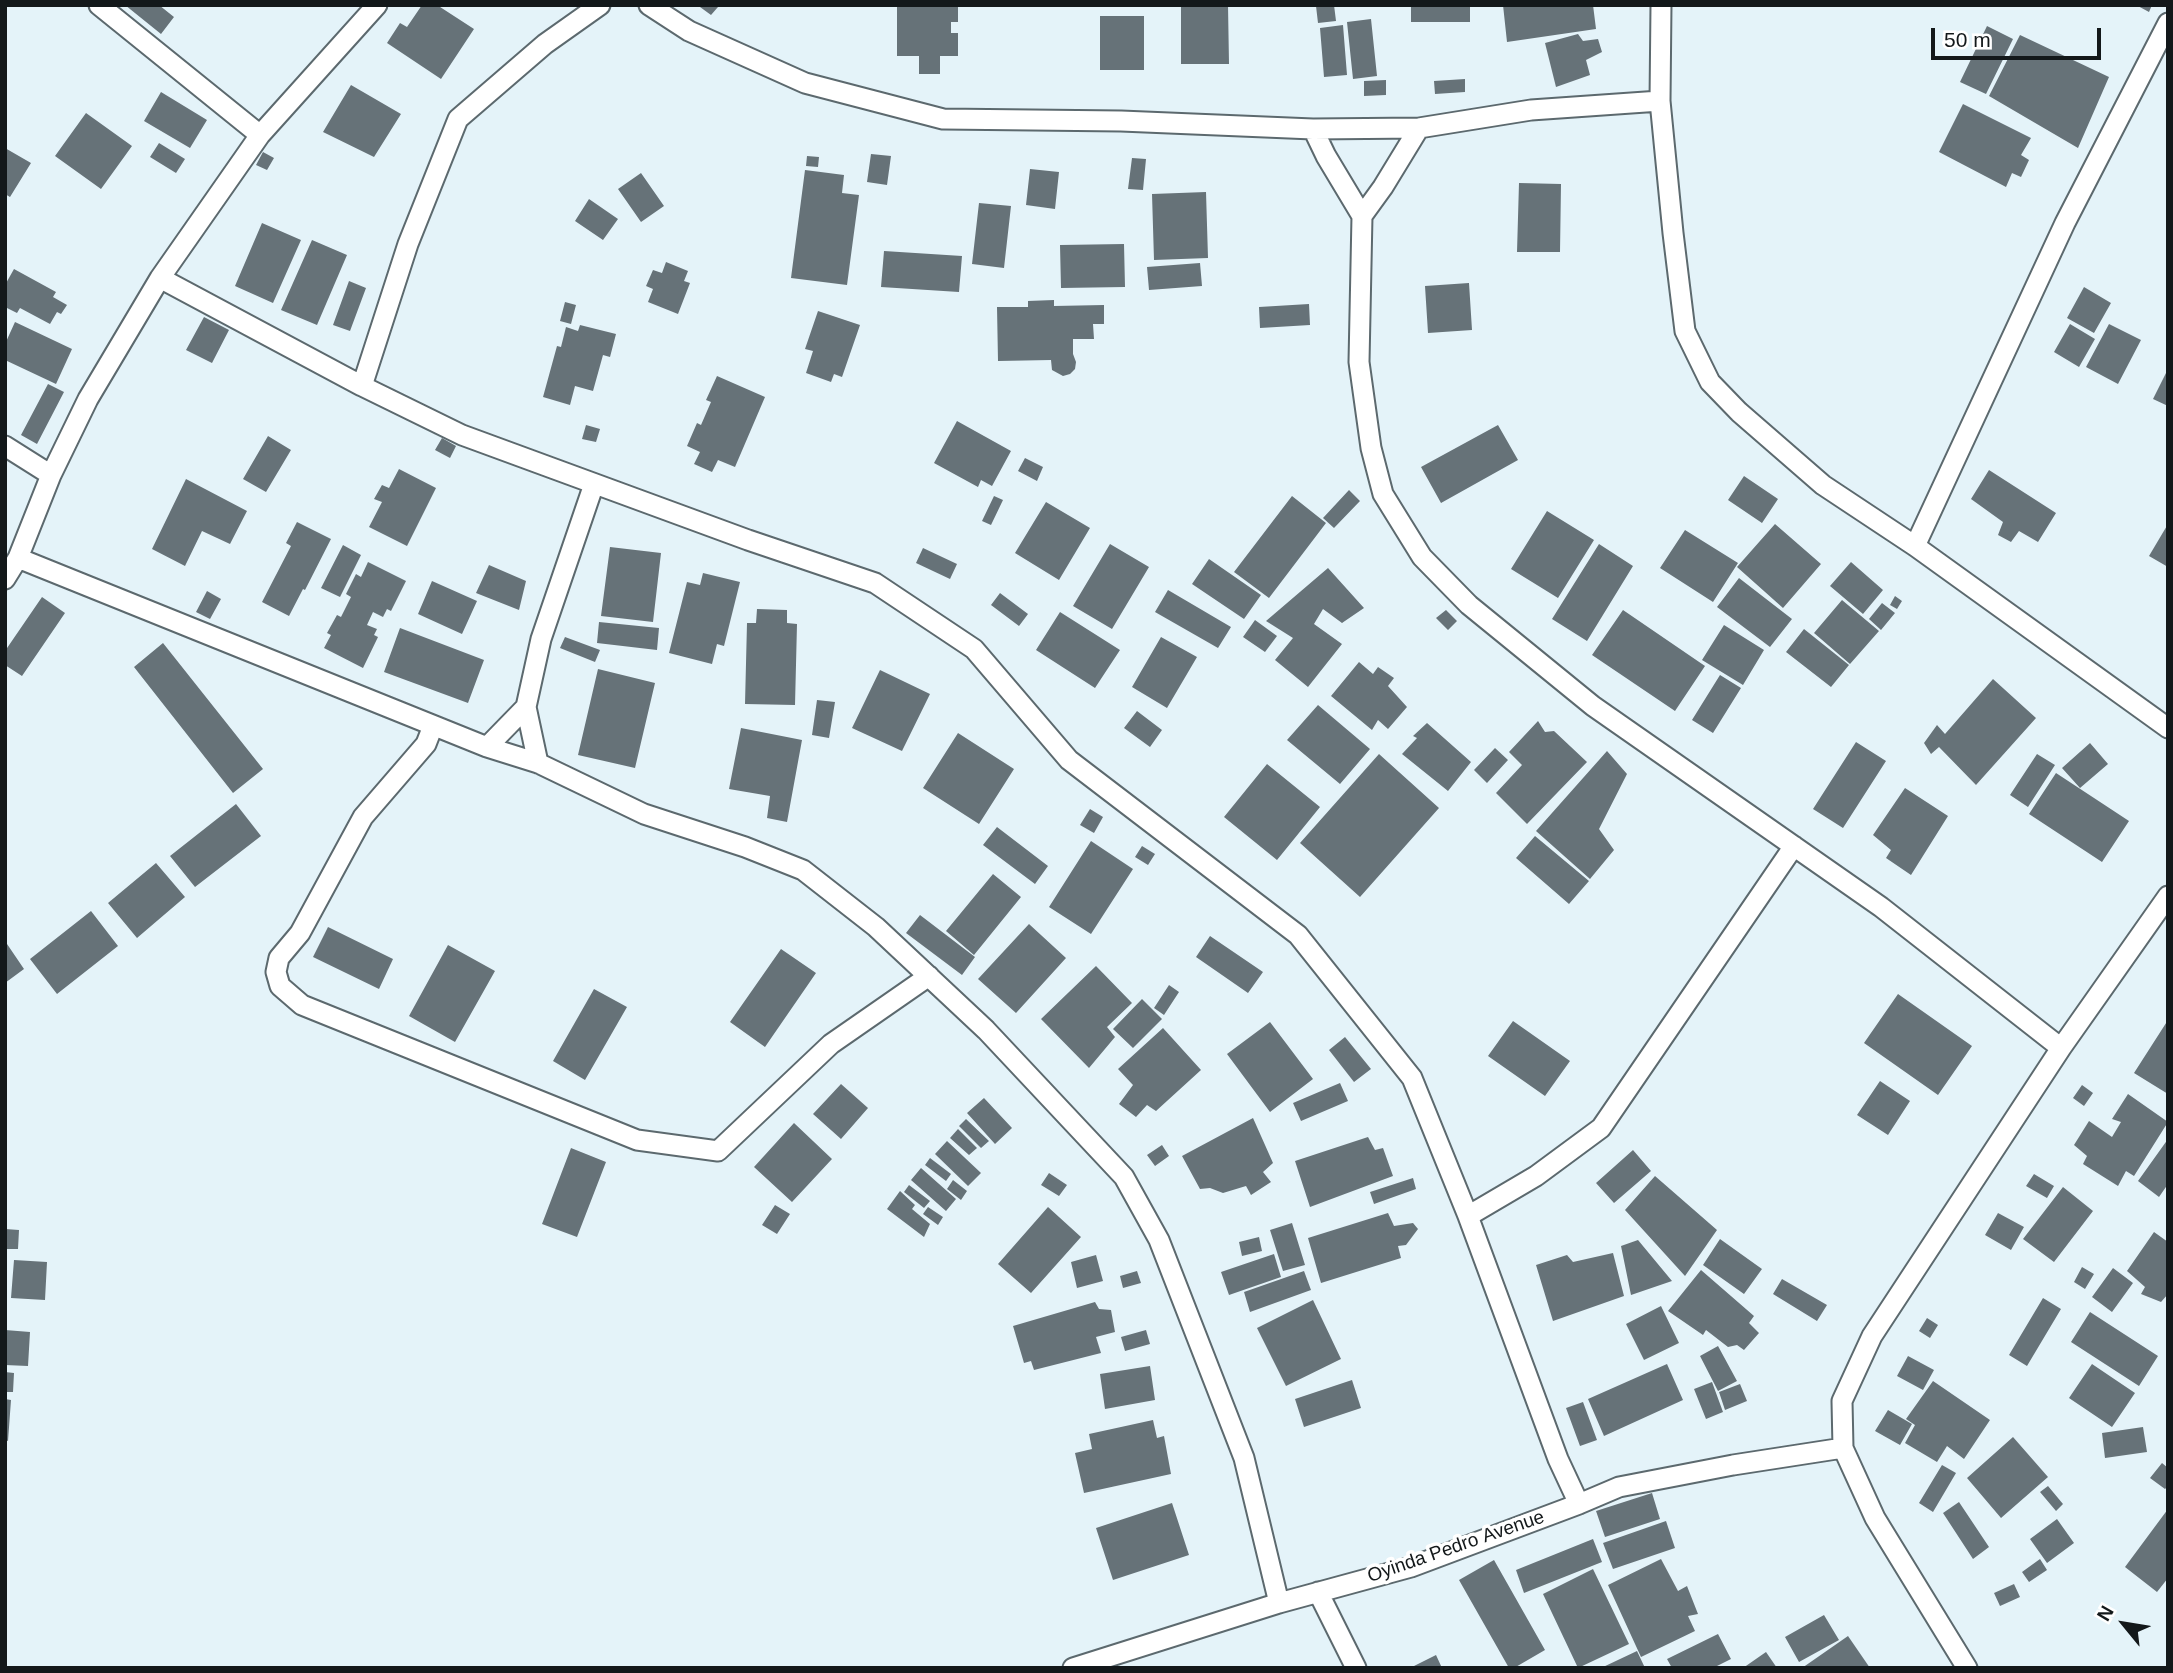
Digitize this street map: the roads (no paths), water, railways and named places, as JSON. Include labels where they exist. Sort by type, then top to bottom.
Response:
[{"type":"street","points":[[99,5],[260,135]]},
{"type":"street","points":[[5,579],[18,558],[51,475],[88,399],[160,278],[260,135],[377,5]]},
{"type":"street","points":[[362,386],[408,244],[458,119],[545,44],[600,5]]},
{"type":"street","points":[[649,5],[689,31],[805,83],[943,119],[1121,121],[1312,129],[1419,128],[1531,110],[1660,101]]},
{"type":"street","points":[[1661,5],[1660,101],[1685,331],[1710,382],[1739,412],[1823,485],[1915,546],[2168,728]]},
{"type":"street","points":[[1915,546],[2065,223],[2168,23]]},
{"type":"street","points":[[1419,128],[1363,216],[1359,362],[1371,448],[1383,494],[1422,557],[1469,605],[1593,706],[1881,907],[2061,1048]]},
{"type":"street","points":[[1312,129],[1363,216]]},
{"type":"street","points":[[160,278],[362,386],[463,435],[874,583],[975,649],[1069,760],[1298,935],[1412,1078],[1468,1216],[1558,1459],[1579,1504]]},
{"type":"street","points":[[5,446],[51,475]]},
{"type":"street","points":[[538,763],[526,707],[541,639],[594,484]]},
{"type":"street","points":[[18,558],[486,747],[538,763],[644,814],[745,847],[803,870],[876,927],[986,1030],[1124,1177],[1159,1240],[1244,1458],[1279,1603]]},
{"type":"street","points":[[486,747],[526,707]]},
{"type":"street","points":[[433,726],[426,744],[363,817],[300,933],[279,958],[276,971],[280,986],[302,1004],[637,1140],[718,1151],[831,1044],[929,976]]},
{"type":"street","points":[[1468,1216],[1536,1176],[1601,1128],[1794,846]]},
{"type":"street","points":[[1967,1668],[1874,1518],[1843,1448],[1842,1401],[1872,1336],[2061,1048],[2168,896]]},
{"type":"street","name":"Oyinda Pedro Avenue","points":[[1073,1668],[1279,1603],[1411,1567],[1619,1487],[1733,1465],[1843,1448]]},
{"type":"street","points":[[1318,1592],[1356,1668]]}]
